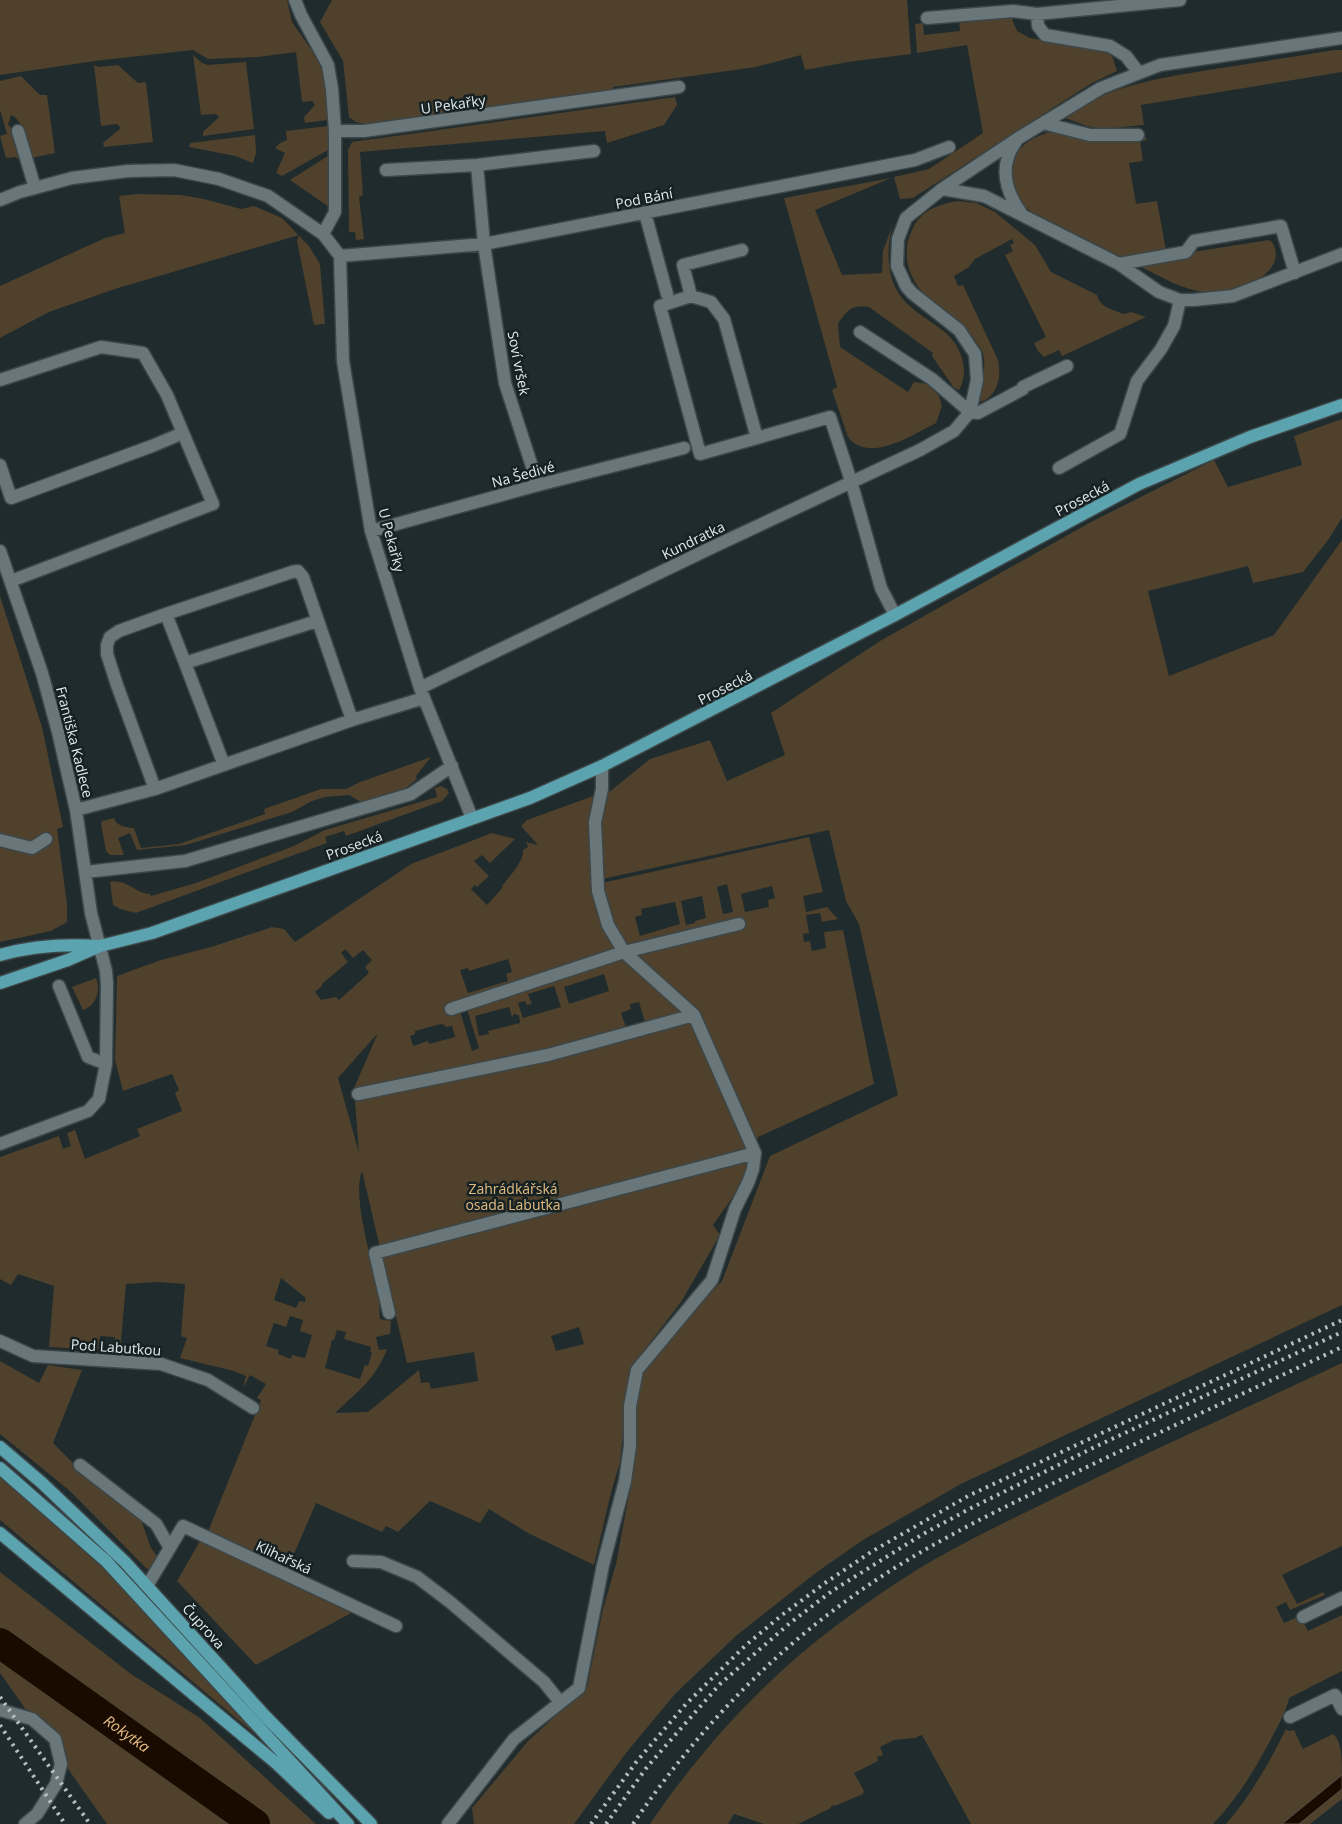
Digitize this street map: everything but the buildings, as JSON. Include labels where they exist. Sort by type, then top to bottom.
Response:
[{"type":"main road","name":"Prosecká","points":[[0,983],[68,960],[100,946],[159,931],[530,798],[602,766],[895,615],[1139,484],[1250,437],[1342,405]]},
{"type":"main road","name":"Prosecká","points":[[0,955],[74,944],[100,946]]},
{"type":"main road","name":"Čuprova","points":[[3,1450],[42,1483],[125,1562],[266,1716],[371,1824]]},
{"type":"main road","name":"Čuprova","points":[[0,1468],[106,1561],[348,1824]]},
{"type":"main road","points":[[0,1533],[276,1763],[340,1824]]},
{"type":"street","points":[[296,0],[301,15],[328,65],[335,131],[335,212],[323,234]]},
{"type":"street","points":[[927,18],[1013,11],[1037,14],[1180,0]]},
{"type":"street","points":[[1037,14],[1038,26],[1045,35],[1110,46],[1126,56],[1139,73]]},
{"type":"street","points":[[970,412],[977,380],[975,354],[959,330],[912,294],[906,286],[897,266],[898,239],[906,218],[942,189],[1017,139],[1101,88],[1160,65],[1342,38]]},
{"type":"street","name":"U Pekařky","points":[[335,131],[364,131],[679,87]]},
{"type":"street","points":[[1043,123],[1090,135],[1138,135]]},
{"type":"street","points":[[18,131],[35,188]]},
{"type":"street","points":[[1017,139],[1007,158],[1006,178],[1011,199],[1023,215]]},
{"type":"street","name":"Pod Bání","points":[[340,256],[484,244],[915,160],[950,147]]},
{"type":"street","points":[[386,170],[476,165],[594,151]]},
{"type":"street","name":"Soví vršek","points":[[476,165],[484,244],[505,383],[538,485]]},
{"type":"street","points":[[0,200],[35,188],[82,177],[128,171],[174,170],[219,179],[268,196],[323,234],[340,256]]},
{"type":"street","points":[[942,189],[984,196],[1119,264],[1160,292],[1180,300],[1234,296],[1342,254]]},
{"type":"street","points":[[645,213],[667,294]]},
{"type":"street","points":[[1119,264],[1186,252],[1194,241],[1281,226],[1295,273]]},
{"type":"street","points":[[691,296],[683,265],[742,250]]},
{"type":"street","name":"U Pekařky","points":[[340,256],[343,362],[372,531],[422,693],[472,818]]},
{"type":"street","points":[[757,438],[724,319],[711,302],[691,296],[660,306],[700,454],[757,438],[830,417],[851,481],[881,588],[895,615]]},
{"type":"street","points":[[1059,468],[1120,434],[1137,382],[1161,349],[1174,326],[1180,300]]},
{"type":"street","points":[[860,332],[932,379],[970,412],[978,412],[1023,389],[1023,387],[1067,366]]},
{"type":"street","points":[[0,380],[100,347],[143,353],[167,395],[213,504],[11,581]]},
{"type":"street","name":"Kundratka","points":[[76,810],[155,789],[352,720],[422,693],[851,481],[920,450],[954,431],[970,412]]},
{"type":"street","points":[[0,465],[11,498],[183,433]]},
{"type":"street","name":"Na Šedivé","points":[[372,531],[538,485],[684,448]]},
{"type":"street","name":"Františka Kadlece","points":[[0,550],[42,673],[58,732],[76,810],[91,913],[100,946]]},
{"type":"street","points":[[155,789],[117,685],[106,646],[108,639],[114,633],[166,614],[298,571],[303,577],[316,621],[352,720]]},
{"type":"street","points":[[166,614],[224,765]]},
{"type":"street","points":[[184,663],[316,621]]},
{"type":"street","points":[[85,872],[194,858],[411,794],[452,766]]},
{"type":"street","points":[[448,1824],[514,1739],[579,1688],[602,1564],[625,1481],[630,1446],[630,1406],[637,1370],[712,1280],[736,1209],[753,1169],[755,1153],[694,1015],[624,952],[608,925],[598,891],[594,822],[602,789],[602,766]]},
{"type":"street","points":[[0,840],[32,848],[46,839]]},
{"type":"street","points":[[451,1009],[624,952],[739,924]]},
{"type":"street","points":[[0,1144],[88,1111],[100,1099],[106,1064],[106,971],[100,946]]},
{"type":"street","points":[[59,986],[88,1057],[106,1064]]},
{"type":"street","points":[[358,1094],[548,1055],[694,1015]]},
{"type":"street","points":[[388,1313],[376,1253],[755,1153]]},
{"type":"street","name":"Pod Labuťkou","points":[[0,1340],[33,1356],[162,1364],[208,1380],[252,1408]]},
{"type":"street","points":[[80,1465],[156,1524],[170,1548]]},
{"type":"street","name":"Klihařská","points":[[147,1586],[183,1526],[396,1626]]},
{"type":"street","points":[[353,1561],[381,1562],[417,1577],[450,1602],[544,1682],[560,1702]]},
{"type":"street","points":[[1303,1617],[1342,1598]]},
{"type":"street","points":[[1290,1716],[1335,1694],[1342,1709]]},
{"type":"street","points":[[0,1710],[32,1719],[55,1739],[61,1764],[56,1784],[37,1814],[25,1824]]},
{"type":"green space","points":[[0,0],[287,0],[292,22],[315,55],[323,73],[326,88],[327,120],[305,123],[304,117],[315,105],[312,101],[302,102],[296,52],[258,57],[208,59],[193,50],[95,61],[0,75]]},
{"type":"green space","points":[[332,0],[907,0],[911,54],[805,70],[801,55],[756,67],[613,87],[613,91],[364,124],[356,122],[349,117],[343,61],[320,22]]},
{"type":"green space","points":[[1010,14],[1017,31],[1030,38],[1109,52],[1117,71],[1092,83],[913,198],[900,199],[894,177],[929,169],[983,133],[967,45],[917,53],[915,24],[923,23],[924,35],[960,31],[959,19]]},
{"type":"green space","points":[[1342,50],[1342,72],[1141,105],[1144,125],[1103,129],[1087,126],[1065,118],[1081,106],[1099,97],[1142,83]]},
{"type":"green space","points":[[193,55],[202,63],[208,65],[246,62],[254,129],[203,136],[203,132],[219,117],[216,114],[201,115]]},
{"type":"green space","points":[[94,65],[99,67],[118,65],[138,83],[146,82],[153,142],[104,147],[103,143],[121,128],[117,124],[101,126]]},
{"type":"green space","points":[[21,76],[40,95],[47,95],[55,153],[31,158],[22,128],[16,118],[11,115],[8,125],[13,129],[21,162],[16,157],[6,158],[0,136],[7,134],[0,110],[0,81]]},
{"type":"green space","points":[[675,97],[677,105],[664,125],[607,143],[605,131],[360,152],[363,195],[359,197],[364,239],[356,240],[355,232],[349,232],[348,150],[352,142]]},
{"type":"green space","points":[[328,126],[328,150],[282,176],[276,173],[285,153],[275,148],[287,140],[286,131]]},
{"type":"green space","points":[[1051,132],[1064,132],[1106,139],[1145,136],[1147,140],[1140,141],[1143,161],[1129,163],[1136,204],[1157,201],[1167,256],[1269,240],[1274,245],[1276,253],[1270,270],[1254,282],[1235,289],[1211,292],[1196,291],[1175,284],[1030,211],[1017,194],[1013,178],[1014,163],[1018,151],[1026,143]]},
{"type":"green space","points":[[255,135],[256,153],[253,163],[235,156],[189,147],[190,143]]},
{"type":"green space","points":[[328,156],[329,207],[290,180]]},
{"type":"green space","points":[[891,178],[815,210],[842,275],[882,273],[883,251],[893,224],[889,243],[889,263],[890,272],[897,290],[902,298],[920,315],[948,335],[961,354],[964,374],[959,390],[954,388],[932,356],[933,353],[869,307],[854,307],[848,311],[838,323],[840,347],[908,392],[914,382],[927,384],[939,396],[942,406],[936,423],[891,445],[867,448],[857,445],[848,437],[832,390],[837,387],[784,198]]},
{"type":"green space","points":[[138,194],[181,195],[241,209],[254,206],[282,218],[299,235],[118,288],[49,312],[0,338],[0,286],[105,238],[125,233],[119,196]]},
{"type":"green space","points":[[958,201],[976,203],[995,212],[1035,245],[1051,272],[1097,295],[1104,305],[1123,314],[1131,312],[1146,317],[1062,356],[1059,350],[1044,357],[1034,343],[1046,337],[1005,255],[1013,251],[1010,245],[1014,243],[1012,239],[975,259],[969,267],[954,276],[958,286],[963,285],[998,360],[999,373],[996,387],[989,397],[977,402],[984,371],[983,352],[969,332],[918,286],[911,274],[907,260],[909,237],[915,223],[925,213],[937,206]]},
{"type":"green space","points":[[299,235],[309,246],[320,264],[325,324],[314,325],[297,241]]},
{"type":"green space","points":[[1342,419],[1342,518],[1328,540],[1303,572],[1253,583],[1248,566],[1148,591],[1169,676],[1274,635],[1342,540],[1342,1305],[961,1484],[863,1540],[817,1572],[737,1635],[675,1694],[626,1753],[574,1824],[474,1824],[472,1808],[528,1741],[587,1687],[603,1609],[616,1564],[631,1484],[636,1405],[642,1373],[677,1327],[722,1281],[770,1156],[898,1095],[859,924],[846,901],[829,830],[602,879],[597,826],[608,793],[650,759],[710,740],[727,781],[785,755],[771,713],[880,641],[1089,523],[1214,460],[1228,487],[1302,465],[1294,436]]},
{"type":"green space","points":[[0,596],[42,727],[63,827],[57,829],[67,904],[67,922],[51,931],[0,942]]},
{"type":"green space","points":[[431,757],[416,776],[417,779],[406,788],[364,801],[359,801],[349,795],[325,797],[312,801],[292,812],[186,845],[137,850],[130,833],[118,838],[124,855],[110,855],[106,851],[102,821],[114,818],[120,825],[134,828],[141,848],[179,844],[265,814],[264,809],[321,789],[346,789],[360,782]]},
{"type":"green space","points":[[441,786],[447,789],[449,793],[442,801],[346,836],[344,831],[325,837],[327,843],[136,913],[113,905],[110,882],[122,882],[151,896],[196,883],[294,846],[325,830],[437,797],[435,788]]},
{"type":"green space","name":"Zahrádkářská osada Labuťka","points":[[596,795],[602,883],[809,837],[823,892],[803,896],[806,912],[827,907],[838,919],[822,922],[820,913],[806,915],[809,933],[803,934],[804,942],[810,941],[812,951],[826,948],[824,932],[843,930],[874,1084],[758,1137],[745,1180],[713,1225],[720,1235],[681,1302],[629,1370],[620,1462],[594,1565],[528,1533],[489,1509],[480,1523],[430,1501],[398,1532],[386,1526],[382,1532],[316,1503],[287,1570],[207,1534],[261,1400],[257,1398],[266,1384],[250,1375],[243,1388],[246,1376],[234,1371],[180,1358],[187,1338],[181,1336],[185,1284],[158,1282],[126,1284],[120,1352],[115,1352],[115,1337],[100,1336],[99,1350],[49,1347],[54,1286],[18,1274],[11,1285],[0,1279],[0,1157],[59,1136],[63,1149],[71,1146],[67,1133],[75,1130],[85,1159],[140,1136],[137,1129],[182,1111],[175,1093],[179,1090],[172,1074],[123,1091],[115,1060],[117,976],[161,960],[211,947],[272,927],[284,929],[295,942],[411,864],[492,833],[515,839],[490,863],[482,855],[474,861],[489,876],[477,887],[475,885],[471,889],[487,905],[503,887],[519,864],[523,850],[528,847],[526,842],[538,845],[521,826],[527,820]],"holes":[[[727,884],[733,912],[723,914],[717,887]],[[772,886],[775,898],[768,900],[769,907],[745,912],[741,894]],[[702,896],[706,918],[695,921],[695,923],[686,925],[681,901]],[[675,902],[680,924],[640,936],[635,917],[642,915],[641,909]],[[345,949],[353,958],[363,950],[372,960],[365,967],[369,973],[339,1000],[336,997],[321,1000],[315,992],[348,962],[341,953]],[[508,959],[512,972],[506,974],[508,981],[468,993],[460,970],[468,968],[469,971]],[[604,974],[609,991],[569,1004],[564,987]],[[554,986],[561,1007],[523,1018],[518,1003],[525,1001],[527,1005],[532,1004],[528,994]],[[639,1002],[645,1022],[626,1027],[621,1013],[631,1009],[630,1004]],[[509,1007],[512,1017],[515,1013],[519,1015],[520,1023],[488,1031],[489,1034],[479,1036],[475,1016]],[[467,1009],[479,1048],[472,1051],[460,1011]],[[441,1024],[445,1025],[445,1027],[452,1026],[455,1037],[429,1044],[428,1041],[413,1046],[410,1036],[415,1034],[415,1031]],[[378,1033],[354,1088],[359,1153],[338,1078]],[[362,1171],[407,1363],[474,1352],[478,1381],[431,1389],[429,1382],[421,1383],[419,1370],[368,1412],[335,1413],[372,1377],[383,1360],[387,1349],[379,1350],[376,1337],[390,1334],[391,1321],[380,1319],[377,1286],[361,1215],[359,1183]],[[281,1278],[306,1298],[305,1302],[299,1301],[296,1308],[274,1300]],[[290,1316],[303,1320],[300,1331],[312,1335],[305,1358],[292,1355],[291,1359],[278,1354],[279,1350],[266,1346],[274,1323],[286,1327]],[[579,1327],[584,1344],[556,1351],[551,1336]],[[337,1330],[346,1332],[344,1339],[371,1347],[370,1352],[372,1353],[368,1366],[365,1365],[360,1379],[325,1368],[332,1340],[334,1340]]]},
{"type":"green space","points":[[96,978],[98,993],[91,1005],[83,1010],[72,987]]},
{"type":"green space","points":[[0,1361],[39,1383],[48,1365],[82,1370],[53,1443],[86,1476],[140,1517],[151,1548],[158,1557],[151,1568],[147,1569],[70,1491],[0,1434]]},
{"type":"green space","points":[[1342,1363],[1342,1546],[1282,1575],[1297,1604],[1323,1592],[1325,1595],[1290,1610],[1286,1602],[1276,1607],[1284,1623],[1300,1616],[1308,1631],[1342,1615],[1342,1671],[1289,1698],[1281,1720],[1251,1774],[1230,1805],[1213,1824],[971,1824],[922,1735],[915,1738],[894,1740],[880,1747],[883,1755],[877,1757],[878,1761],[854,1773],[864,1791],[863,1794],[834,1805],[798,1824],[764,1824],[734,1814],[728,1824],[650,1824],[693,1765],[768,1684],[823,1636],[893,1585],[937,1558],[1004,1523]]},
{"type":"green space","points":[[0,1477],[69,1536],[133,1599],[257,1732],[255,1734],[0,1520]]},
{"type":"green space","points":[[200,1541],[351,1613],[256,1665],[177,1581]]},
{"type":"green space","points":[[0,1572],[131,1674],[200,1718],[316,1824],[107,1824],[0,1673]]},
{"type":"green space","points":[[1286,1729],[1288,1731],[1294,1730],[1303,1749],[1333,1734],[1340,1746],[1342,1775],[1282,1824],[1226,1824],[1244,1802]]},
{"type":"green space","points":[[1342,1789],[1342,1799],[1310,1824],[1299,1824]]},
{"type":"shaded area","points":[[1342,1775],[1342,1789],[1299,1824],[1282,1824]]},
{"type":"waterway","name":"Rokytka","points":[[0,1643],[255,1824]]},
{"type":"railway","points":[[591,1824],[637,1761],[686,1704],[746,1645],[825,1583],[871,1552],[968,1496],[1342,1320]]},
{"type":"railway","points":[[606,1824],[647,1767],[720,1684],[790,1623],[832,1591],[923,1534],[973,1507],[1099,1445],[1342,1332]]},
{"type":"railway","points":[[633,1824],[678,1763],[703,1733],[755,1678],[812,1627],[894,1568],[949,1536],[1005,1507],[1342,1347]]},
{"type":"railway","points":[[0,1697],[90,1824]]},
{"type":"railway","points":[[0,1725],[65,1824]]}]
